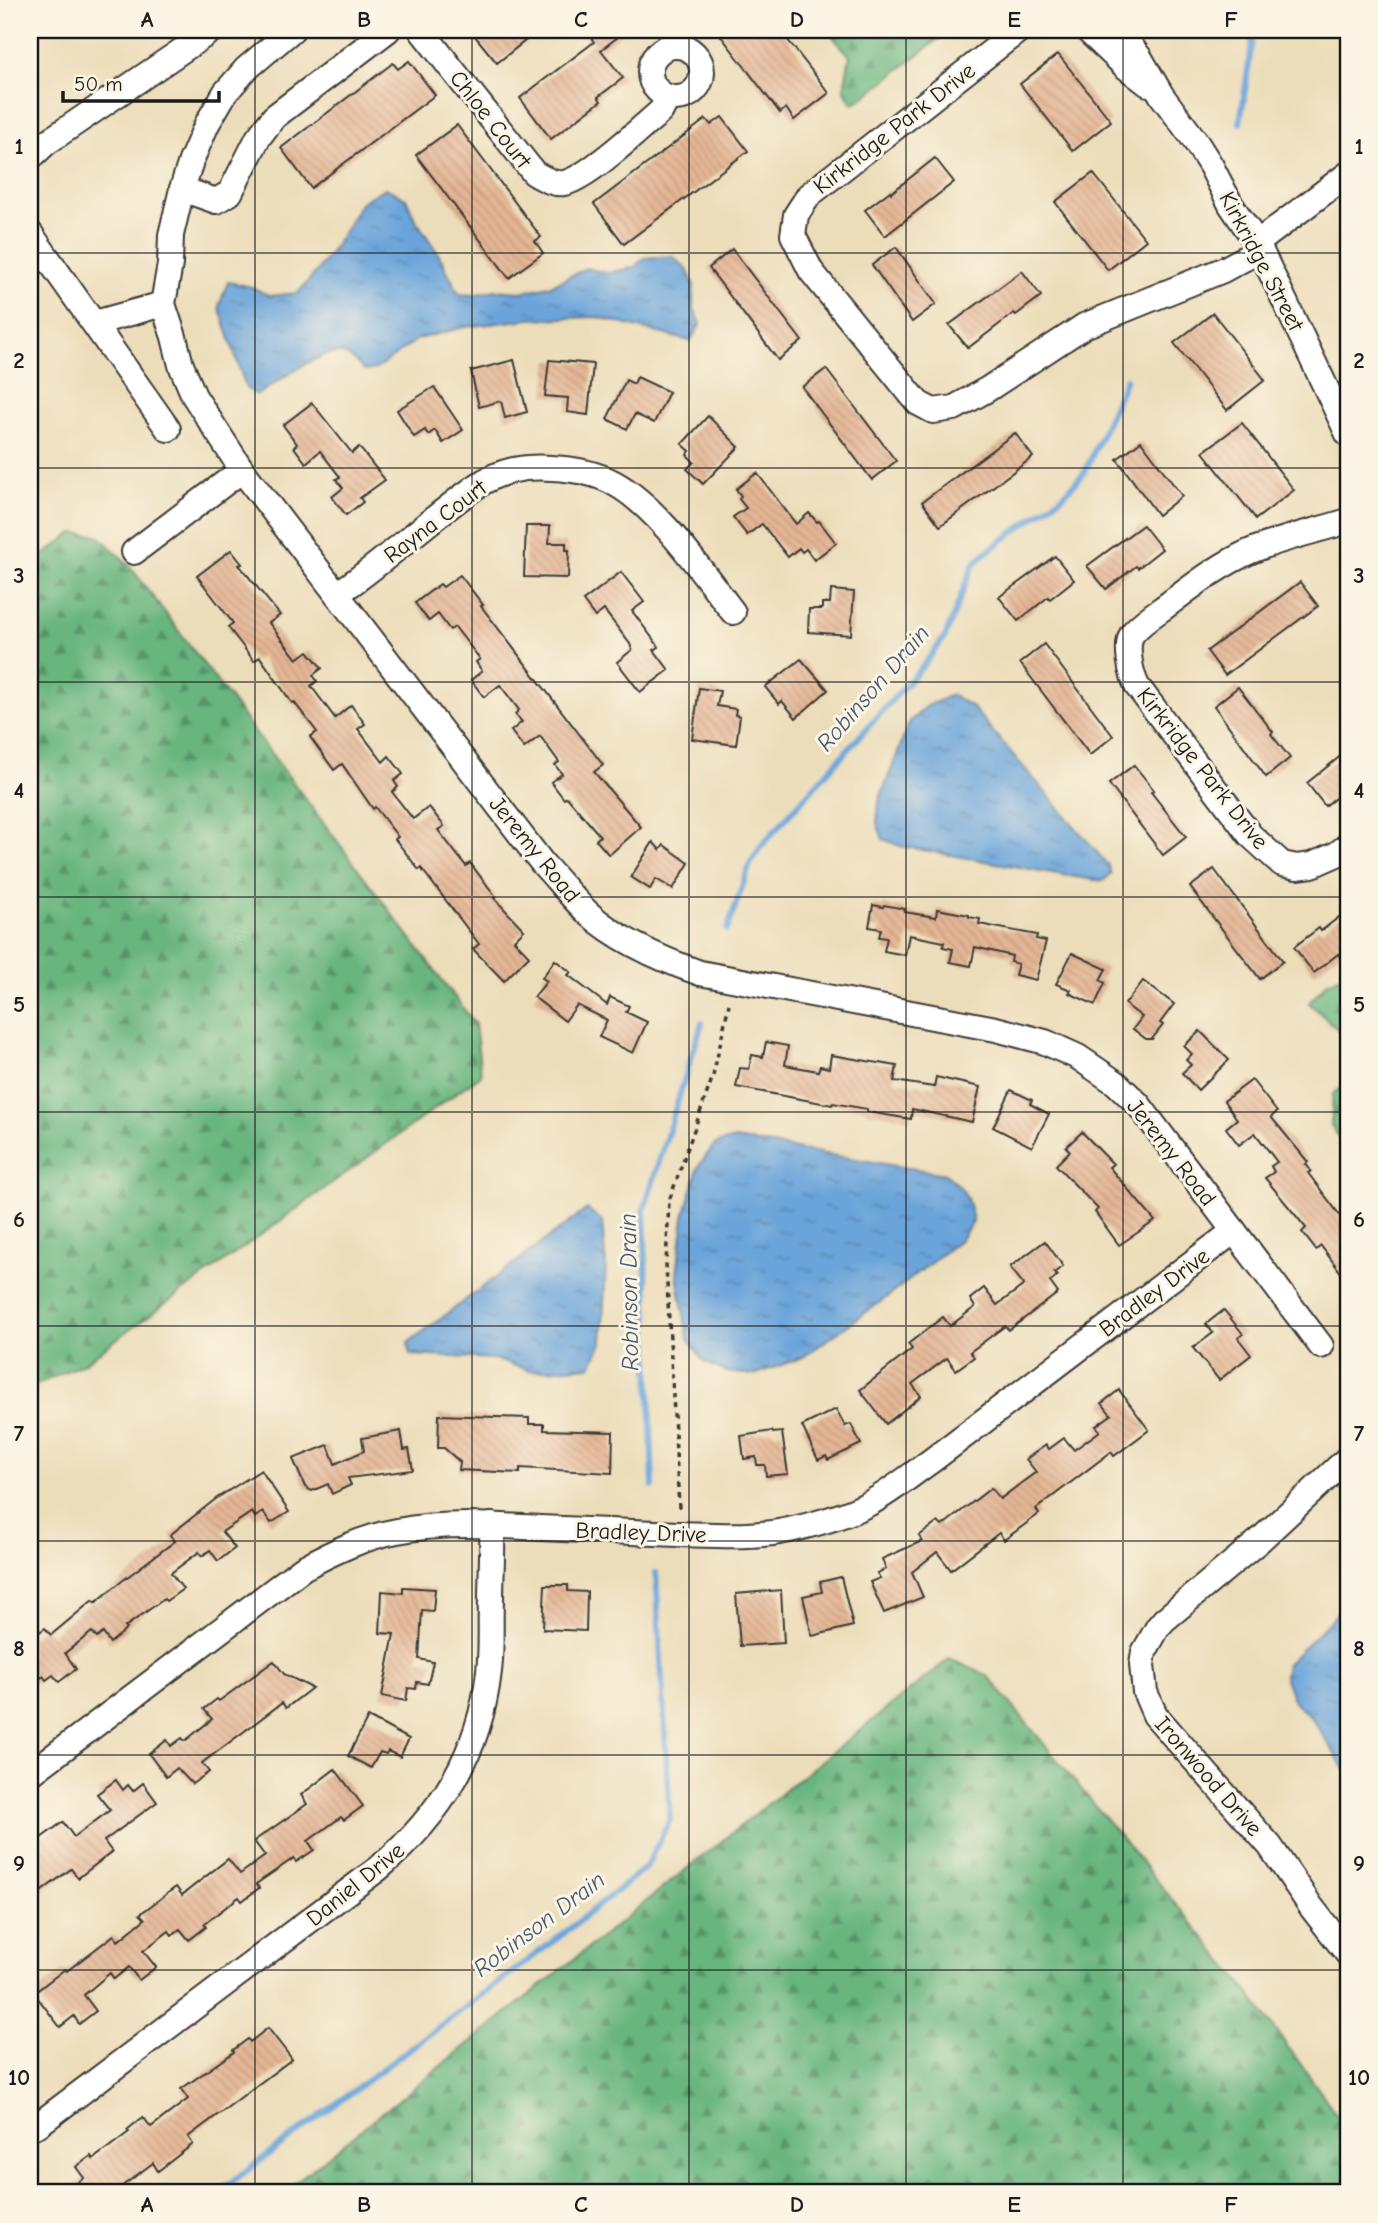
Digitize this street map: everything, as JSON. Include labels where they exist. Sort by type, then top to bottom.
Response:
[{"type":"street","points":[[30,158],[46,143],[212,30]]},
{"type":"street","name":"Jeremy Road","points":[[292,30],[246,69],[225,93],[207,124],[191,161],[171,235],[170,264],[163,304],[181,365],[194,396],[242,470],[543,864],[587,912],[603,925],[635,945],[699,973],[996,1029],[1045,1042],[1078,1057],[1116,1083],[1138,1104],[1321,1346]]},
{"type":"street","points":[[182,189],[216,201],[230,193],[258,138],[274,117],[388,30]]},
{"type":"street","name":"Chloe Court","points":[[421,30],[534,173],[549,181],[562,184],[580,178],[661,111],[668,97]]},
{"type":"street","name":"Kirkridge Park Drive","points":[[1018,30],[809,195],[796,215],[793,235],[811,271],[918,403],[933,411],[954,408],[988,389],[1084,326],[1223,270],[1259,246],[1348,174]]},
{"type":"street","name":"Kirkridge Street","points":[[1087,30],[1162,96]]},
{"type":"street","name":"Kirkridge Street","points":[[1118,30],[1194,139],[1231,205],[1259,246],[1348,434]]},
{"type":"street","points":[[30,233],[169,429]]},
{"type":"street","points":[[95,323],[163,304]]},
{"type":"street","name":"Rayna Court","points":[[337,594],[478,485],[508,470],[534,467],[586,473],[607,479],[630,493],[659,521],[733,612]]},
{"type":"street","points":[[134,552],[242,470]]},
{"type":"street","name":"Kirkridge Park Drive","points":[[1348,521],[1251,551],[1211,573],[1133,633],[1130,640],[1130,660],[1137,686],[1250,835],[1282,864],[1297,867],[1312,865],[1348,845]]},
{"type":"street","name":"Bradley Drive","points":[[30,1774],[303,1567],[370,1538],[436,1526],[492,1525],[758,1535],[788,1530],[847,1513],[895,1487],[1234,1231]]},
{"type":"street","name":"Ironwood Drive","points":[[1348,1458],[1260,1540],[1158,1627],[1144,1652],[1142,1665],[1145,1692],[1155,1715],[1270,1846],[1348,1955]]},
{"type":"street","name":"Daniel Drive","points":[[30,2128],[379,1868],[398,1852],[432,1814],[454,1783],[466,1758],[486,1696],[490,1668],[492,1525]]},
{"type":"path","points":[[678,1508],[666,1264],[669,1201],[713,1076],[729,1004]]},
{"type":"green space","points":[[827,30],[950,30],[852,104],[844,88],[850,56]]},
{"type":"green space","points":[[73,533],[98,535],[129,565],[475,1024],[481,1075],[84,1363],[30,1388],[30,565]]},
{"type":"green space","points":[[1348,973],[1348,1039],[1309,1003],[1326,983]]},
{"type":"green space","points":[[1348,1083],[1348,1175],[1347,1151],[1331,1125],[1333,1094]]},
{"type":"green space","points":[[949,1659],[987,1675],[1244,1986],[1348,2130],[1348,2193],[282,2193]]},
{"type":"water","points":[[385,188],[406,198],[414,217],[439,255],[459,294],[473,295],[495,290],[520,292],[550,286],[586,268],[608,273],[634,267],[645,258],[672,256],[687,269],[694,285],[693,307],[701,324],[690,341],[597,317],[529,319],[465,327],[418,339],[376,369],[364,371],[356,362],[341,353],[328,354],[307,363],[257,395],[246,388],[219,306],[228,282],[252,287],[269,296],[298,293],[318,270],[361,202]]},
{"type":"water","points":[[951,695],[971,706],[1108,865],[1111,874],[1103,881],[900,846],[883,839],[877,823],[879,801],[910,721],[927,706]]},
{"type":"water","points":[[735,1139],[945,1174],[958,1184],[965,1194],[973,1221],[961,1239],[886,1298],[803,1357],[754,1375],[726,1372],[704,1362],[688,1338],[677,1275],[684,1217],[698,1167],[715,1144]]},
{"type":"water","points":[[587,1209],[602,1221],[606,1265],[602,1343],[591,1366],[532,1371],[494,1359],[410,1355],[408,1343]]},
{"type":"water","points":[[1348,1603],[1348,1774],[1312,1719],[1293,1700],[1284,1676],[1286,1665]]},
{"type":"building","points":[[470,30],[539,30],[497,63]]},
{"type":"building","points":[[585,30],[627,30],[601,50],[623,78],[598,97],[601,101],[551,139],[520,98],[594,42]]},
{"type":"building","points":[[729,30],[780,30],[829,93],[794,120],[786,108],[780,113],[721,36]]},
{"type":"building","points":[[1058,54],[1111,121],[1073,151],[1020,84]]},
{"type":"building","points":[[409,61],[435,95],[311,188],[281,148],[393,63],[398,69]]},
{"type":"building","points":[[722,117],[748,151],[624,244],[594,204],[706,119],[711,125]]},
{"type":"building","points":[[457,125],[541,237],[535,241],[543,253],[509,278],[416,155]]},
{"type":"building","points":[[935,158],[954,182],[885,236],[865,210]]},
{"type":"building","points":[[1093,173],[1146,240],[1108,270],[1055,202]]},
{"type":"building","points":[[896,247],[936,304],[912,322],[872,265]]},
{"type":"building","points":[[732,249],[802,341],[778,360],[709,268]]},
{"type":"building","points":[[1022,271],[1041,296],[968,348],[949,325]]},
{"type":"building","points":[[1213,313],[1265,380],[1227,410],[1174,343]]},
{"type":"building","points":[[514,360],[527,412],[505,418],[501,401],[479,407],[471,371]]},
{"type":"building","points":[[549,360],[593,364],[588,415],[567,412],[568,398],[545,396]]},
{"type":"building","points":[[826,369],[896,461],[872,480],[802,387]]},
{"type":"building","points":[[637,377],[669,392],[654,423],[635,414],[627,429],[607,419],[626,380],[634,384]]},
{"type":"building","points":[[434,387],[463,430],[443,443],[435,430],[428,435],[425,430],[414,437],[397,410]]},
{"type":"building","points":[[312,403],[352,453],[359,447],[385,480],[360,498],[363,502],[346,515],[332,497],[343,488],[336,479],[340,477],[320,451],[306,463],[294,447],[297,444],[283,425]]},
{"type":"building","points":[[708,416],[739,447],[703,484],[687,469],[694,462],[687,455],[690,451],[682,444]]},
{"type":"building","points":[[1242,423],[1294,490],[1256,519],[1203,452]]},
{"type":"building","points":[[1015,433],[1033,457],[940,526],[922,502]]},
{"type":"building","points":[[1141,441],[1182,496],[1158,515],[1117,459]]},
{"type":"building","points":[[757,473],[796,524],[809,513],[836,543],[814,560],[806,549],[802,552],[799,548],[788,557],[762,524],[747,535],[733,517],[746,508],[736,489]]},
{"type":"building","points":[[1143,525],[1162,549],[1106,589],[1087,566]]},
{"type":"building","points":[[526,526],[550,526],[549,543],[566,543],[566,550],[569,550],[568,578],[524,577]]},
{"type":"building","points":[[231,550],[242,564],[239,565],[280,615],[269,623],[297,659],[308,651],[322,668],[313,675],[317,681],[311,686],[335,718],[351,705],[365,724],[358,729],[383,762],[389,756],[403,774],[394,781],[398,787],[392,792],[413,819],[429,807],[444,826],[438,830],[466,866],[470,863],[496,897],[494,898],[524,930],[514,940],[529,956],[504,981],[473,949],[479,944],[421,868],[419,870],[395,839],[398,837],[375,807],[373,809],[342,764],[334,770],[310,737],[317,732],[294,702],[292,703],[260,657],[254,661],[228,627],[233,623],[197,576]]},
{"type":"building","points":[[1055,556],[1074,580],[1018,621],[999,597]]},
{"type":"building","points":[[621,572],[644,602],[632,611],[659,647],[654,650],[669,670],[640,692],[617,662],[632,650],[630,644],[604,610],[595,617],[583,601]]},
{"type":"building","points":[[460,575],[603,765],[594,772],[641,827],[609,855],[596,840],[600,836],[551,782],[562,774],[555,765],[559,762],[540,736],[524,748],[511,731],[522,722],[515,714],[519,710],[500,685],[484,697],[471,680],[482,671],[476,662],[480,659],[455,627],[450,630],[438,614],[429,621],[415,603],[440,584],[443,587]]},
{"type":"building","points":[[1300,582],[1318,606],[1225,675],[1207,651]]},
{"type":"building","points":[[831,590],[854,592],[851,635],[808,632],[809,609],[822,609],[822,603],[830,603]]},
{"type":"building","points":[[1044,644],[1113,736],[1090,755],[1020,663]]},
{"type":"building","points":[[801,659],[828,690],[796,718],[782,701],[779,704],[765,687]]},
{"type":"building","points":[[1238,687],[1290,758],[1266,777],[1214,706]]},
{"type":"building","points":[[699,688],[720,691],[717,706],[736,709],[735,715],[740,716],[736,745],[692,739]]},
{"type":"building","points":[[1348,750],[1348,788],[1325,806],[1307,783]]},
{"type":"building","points":[[1134,765],[1186,837],[1163,855],[1109,784]]},
{"type":"building","points":[[653,842],[660,850],[664,845],[689,863],[673,889],[656,879],[650,889],[631,877]]},
{"type":"building","points":[[1214,869],[1283,961],[1260,979],[1190,887]]},
{"type":"building","points":[[873,905],[936,917],[937,909],[969,915],[980,919],[979,924],[1037,935],[1036,939],[1046,941],[1036,980],[1015,975],[1018,964],[1011,962],[1012,956],[975,947],[971,966],[950,962],[953,949],[943,947],[944,942],[909,935],[905,955],[884,951],[887,938],[879,937],[881,929],[869,927]]},
{"type":"building","points":[[1348,910],[1348,968],[1338,954],[1314,973],[1294,947]]},
{"type":"building","points":[[1072,953],[1106,969],[1100,980],[1105,983],[1095,1005],[1056,984]]},
{"type":"building","points":[[555,960],[571,972],[568,975],[607,1005],[610,997],[629,1006],[626,1012],[647,1022],[633,1053],[599,1037],[607,1020],[577,1005],[565,1021],[534,997],[547,981],[542,978]]},
{"type":"building","points":[[1143,981],[1174,1004],[1152,1039],[1146,1039],[1133,1029],[1142,1017],[1125,1004]]},
{"type":"building","points":[[1200,1031],[1229,1060],[1198,1090],[1182,1073],[1191,1065],[1186,1060],[1192,1054],[1184,1046]]},
{"type":"building","points":[[766,1042],[788,1046],[785,1065],[818,1071],[820,1066],[829,1068],[831,1055],[897,1066],[894,1081],[934,1087],[936,1077],[980,1087],[972,1122],[912,1109],[911,1119],[736,1087],[740,1068],[749,1069],[752,1055],[763,1057]]},
{"type":"building","points":[[1252,1080],[1277,1112],[1271,1117],[1308,1162],[1306,1164],[1311,1171],[1308,1173],[1348,1226],[1348,1282],[1321,1246],[1316,1250],[1302,1232],[1306,1228],[1265,1178],[1274,1172],[1271,1166],[1277,1162],[1255,1133],[1239,1145],[1226,1128],[1237,1119],[1224,1101]]},
{"type":"building","points":[[1011,1090],[1032,1100],[1030,1104],[1049,1114],[1032,1147],[993,1127]]},
{"type":"building","points":[[1082,1132],[1113,1164],[1109,1167],[1155,1221],[1119,1245],[1095,1212],[1098,1209],[1056,1165],[1070,1151],[1066,1147]]},
{"type":"building","points":[[1045,1241],[1063,1266],[1054,1273],[1057,1276],[1050,1282],[1058,1293],[1009,1330],[1005,1326],[970,1352],[974,1357],[956,1370],[947,1358],[912,1384],[921,1396],[886,1424],[860,1390],[912,1349],[908,1344],[943,1317],[950,1326],[975,1307],[970,1299],[984,1288],[997,1305],[1024,1285],[1010,1267]]},
{"type":"building","points":[[1224,1310],[1243,1334],[1238,1338],[1251,1355],[1219,1380],[1193,1348],[1213,1333],[1206,1324]]},
{"type":"building","points":[[1119,1390],[1149,1430],[1114,1456],[1111,1452],[1036,1509],[1039,1514],[1004,1540],[999,1533],[951,1570],[937,1552],[912,1572],[923,1597],[884,1613],[870,1582],[880,1578],[877,1573],[886,1569],[882,1559],[922,1541],[919,1536],[938,1522],[942,1526],[991,1488],[1000,1499],[1036,1472],[1026,1459],[1046,1445],[1049,1449],[1064,1438],[1074,1450],[1100,1431],[1096,1426],[1111,1415],[1102,1403]]},
{"type":"building","points":[[836,1409],[845,1426],[851,1424],[861,1444],[828,1460],[826,1456],[818,1460],[802,1426]]},
{"type":"building","points":[[439,1415],[529,1418],[529,1424],[544,1424],[544,1430],[613,1432],[612,1473],[520,1468],[520,1473],[459,1470],[460,1462],[444,1448],[438,1448]]},
{"type":"building","points":[[401,1431],[404,1450],[409,1449],[413,1470],[348,1478],[351,1485],[332,1494],[328,1484],[312,1491],[305,1487],[293,1459],[328,1445],[335,1464],[364,1451],[362,1438]]},
{"type":"building","points":[[782,1432],[788,1474],[766,1476],[765,1465],[757,1465],[756,1457],[744,1459],[741,1436]]},
{"type":"building","points":[[261,1470],[289,1512],[271,1523],[263,1512],[255,1517],[252,1512],[222,1532],[235,1548],[218,1561],[210,1550],[202,1556],[199,1552],[171,1573],[183,1589],[125,1627],[127,1629],[110,1643],[103,1633],[97,1638],[92,1632],[65,1653],[76,1669],[59,1682],[53,1675],[46,1680],[43,1676],[30,1686],[30,1639],[45,1628],[51,1635],[93,1600],[95,1603],[175,1541],[170,1535],[217,1498]]},
{"type":"building","points":[[841,1577],[853,1626],[812,1636],[803,1596],[822,1592],[820,1582]]},
{"type":"building","points":[[545,1585],[568,1585],[568,1591],[587,1592],[586,1631],[543,1629]]},
{"type":"building","points":[[403,1587],[435,1589],[433,1611],[422,1610],[419,1659],[433,1662],[428,1684],[417,1682],[416,1689],[408,1688],[406,1701],[382,1696],[394,1634],[380,1633],[382,1591],[403,1593]]},
{"type":"building","points":[[781,1590],[784,1643],[740,1646],[736,1594]]},
{"type":"building","points":[[274,1661],[284,1674],[312,1688],[286,1708],[282,1703],[202,1763],[209,1772],[192,1784],[177,1768],[166,1777],[149,1754],[167,1740],[171,1746],[182,1738],[185,1741],[212,1719],[204,1709]]},
{"type":"building","points":[[368,1717],[409,1739],[400,1757],[388,1751],[386,1754],[380,1752],[371,1768],[348,1756]]},
{"type":"building","points":[[335,1769],[363,1806],[344,1820],[341,1817],[308,1841],[314,1850],[296,1862],[294,1858],[256,1884],[259,1888],[242,1901],[239,1897],[204,1924],[206,1927],[189,1940],[180,1929],[172,1935],[169,1931],[143,1951],[156,1967],[139,1980],[129,1967],[114,1979],[110,1973],[84,1995],[96,2011],[79,2024],[74,2016],[60,2027],[34,1993],[114,1935],[118,1941],[145,1919],[140,1914],[176,1887],[182,1895],[228,1859],[240,1874],[265,1856],[254,1841],[307,1804],[301,1795]]},
{"type":"building","points":[[116,1780],[123,1790],[128,1785],[133,1791],[143,1783],[157,1802],[104,1841],[112,1852],[78,1878],[71,1869],[30,1900],[30,1846],[63,1822],[74,1837],[110,1810],[97,1794]]},
{"type":"building","points":[[268,2028],[292,2059],[188,2137],[193,2144],[158,2171],[153,2163],[113,2193],[63,2193],[84,2178],[76,2167],[91,2156],[93,2159],[129,2132],[127,2130],[143,2117],[151,2127],[188,2099],[181,2089],[248,2039],[250,2042]]},
{"type":"waterway","name":"Robinson Drain","points":[[1240,123],[1254,30]]},
{"type":"waterway","name":"Robinson Drain","points":[[727,930],[750,864],[761,846],[922,667],[945,637],[973,565],[1063,496],[1085,472],[1126,379]]},
{"type":"waterway","name":"Robinson Drain","points":[[653,1486],[644,1210],[702,1023]]},
{"type":"waterway","name":"Robinson Drain","points":[[217,2193],[563,1934],[646,1867],[670,1820],[656,1573]]}]
